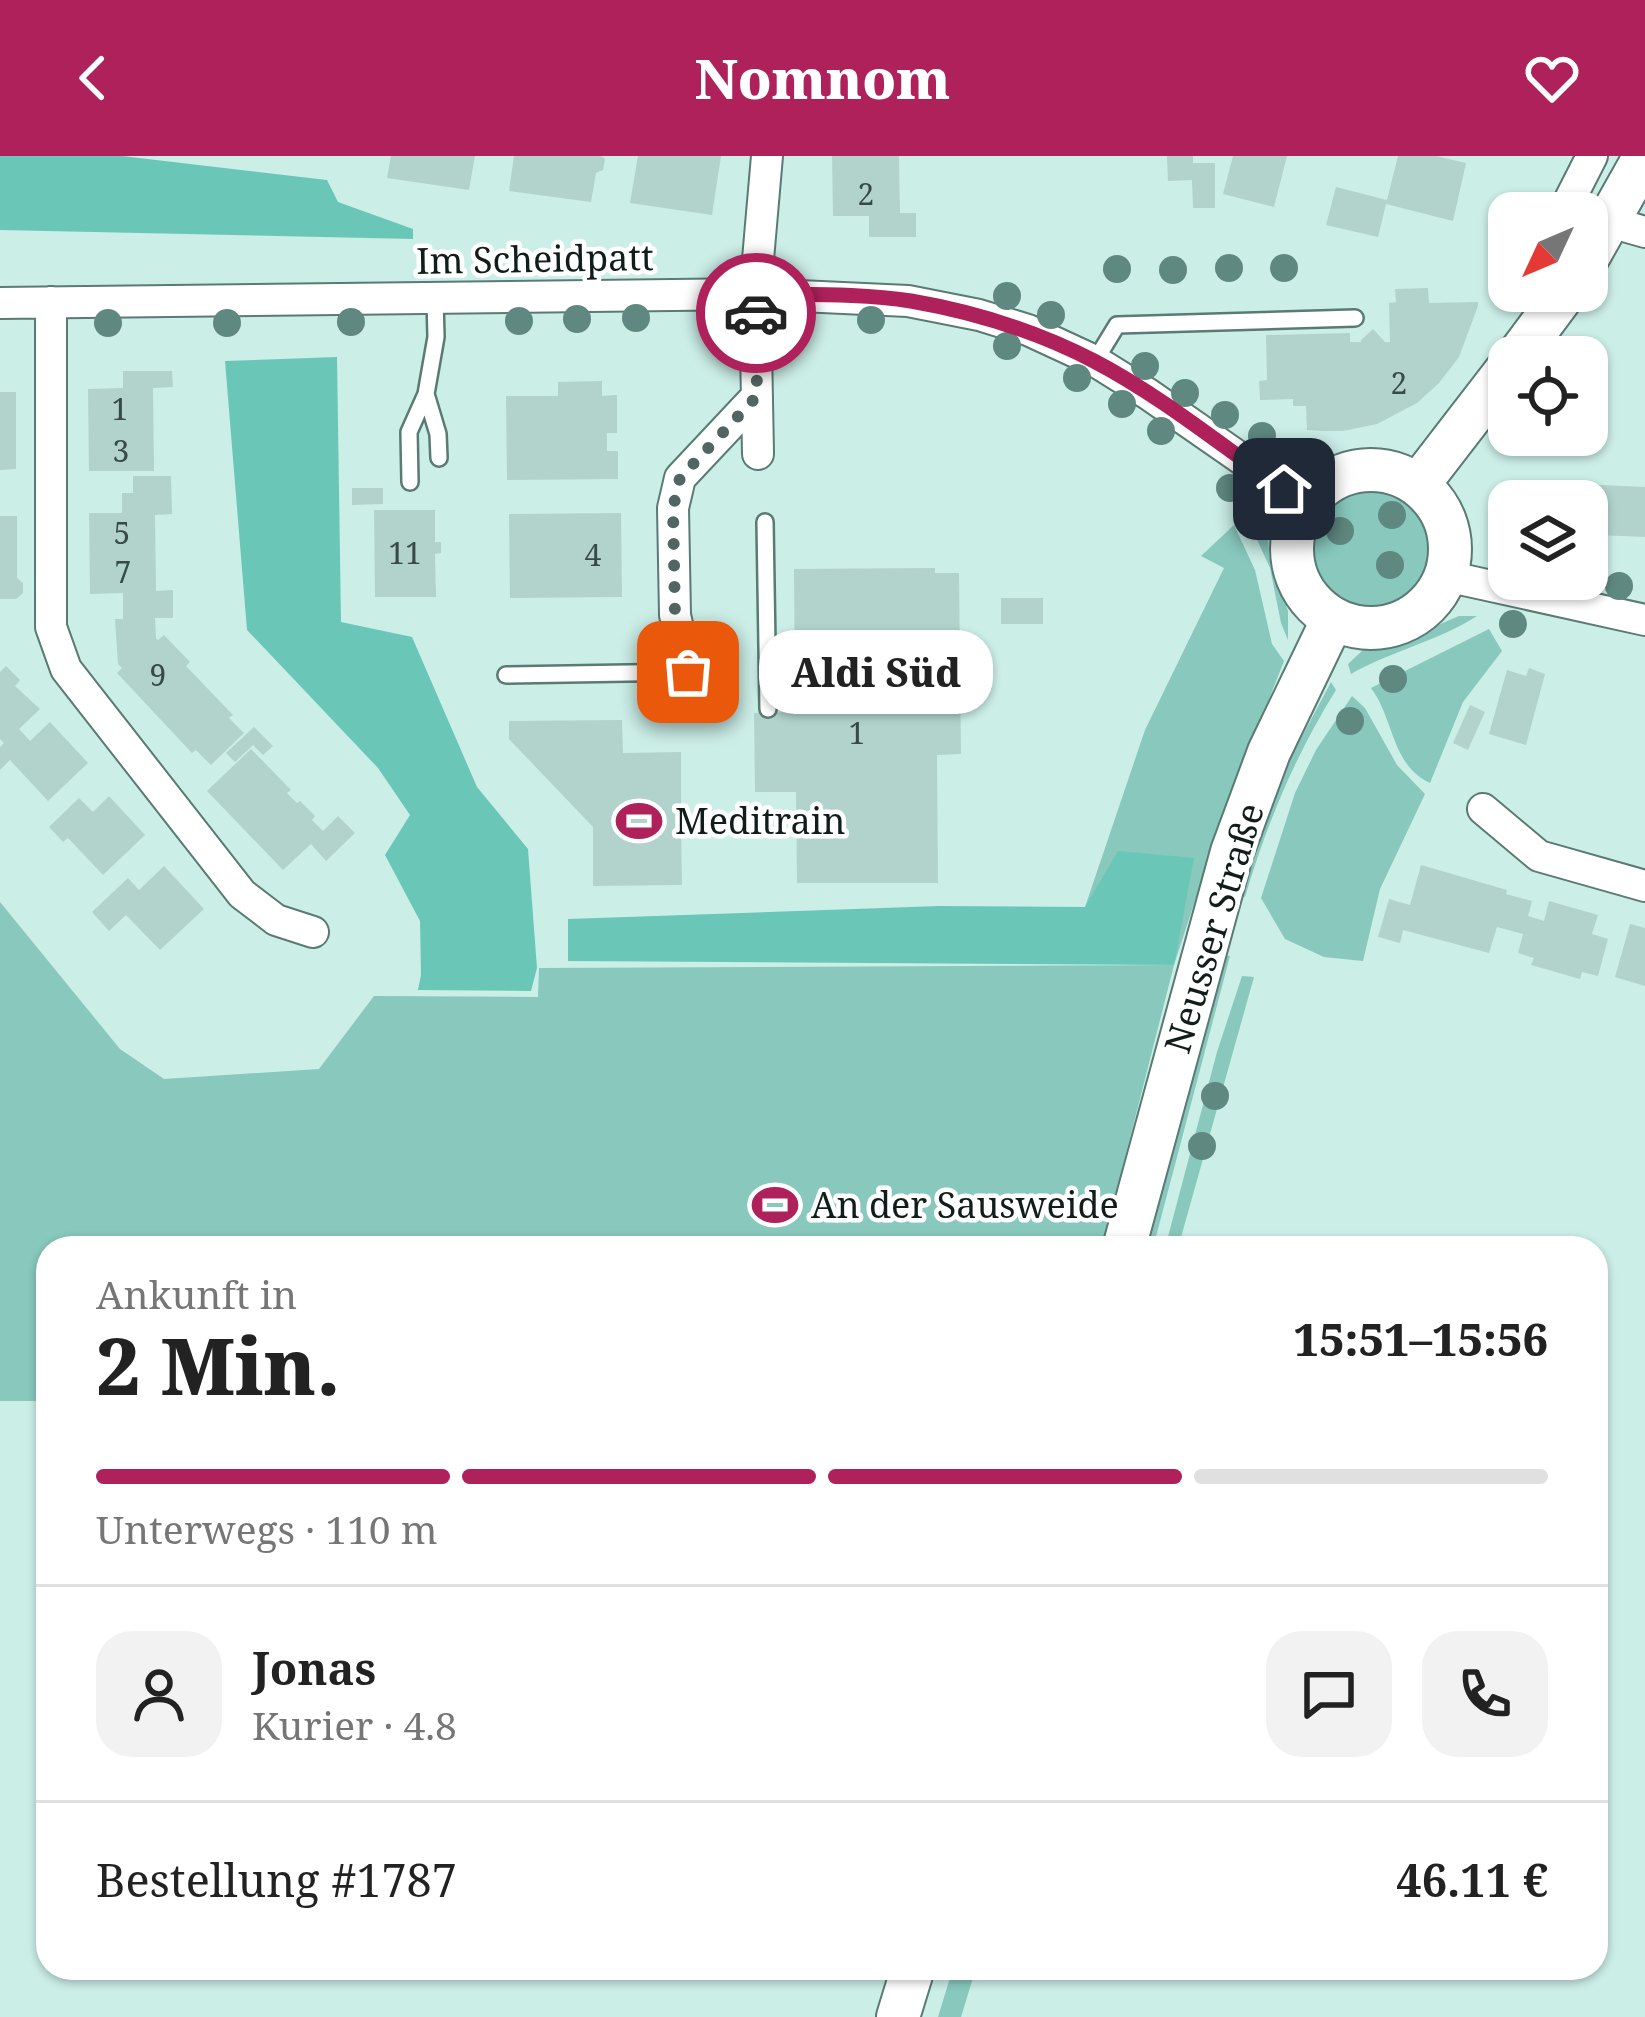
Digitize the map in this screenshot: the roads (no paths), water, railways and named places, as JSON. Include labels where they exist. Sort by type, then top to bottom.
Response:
[{"type":"main road","points":[[1627,227],[1645,156]]},
{"type":"main road","points":[[1418,485],[1488,395]]},
{"type":"main road","points":[[1358,470],[1389,472],[1418,485],[1437,506],[1448,533],[1446,576],[1438,590],[1418,612],[1391,626],[1362,628],[1333,620],[1307,598],[1293,567],[1292,534],[1305,503],[1328,481],[1358,470]]},
{"type":"main road","name":"Neusser Straße","points":[[1127,1236],[1232,852],[1270,752],[1333,620]]},
{"type":"main road","points":[[898,2017],[909,1980]]},
{"type":"street","points":[[758,454],[755,294],[767,156]]},
{"type":"street","points":[[1574,192],[1592,156]]},
{"type":"street","name":"Im Scheidpatt","points":[[0,302],[755,294],[882,298],[1028,330],[1095,361],[1305,503]]},
{"type":"street","points":[[51,302],[51,627],[66,669],[242,894],[276,920],[313,932]]},
{"type":"street","points":[[688,672],[675,615],[673,508],[680,478],[757,396]]},
{"type":"street","points":[[1446,576],[1645,620]]},
{"type":"street","points":[[1483,809],[1539,856],[1645,886]]},
{"type":"lane","points":[[410,482],[409,432],[426,394],[436,337],[435,299]]},
{"type":"lane","points":[[1095,361],[1117,325],[1355,318]]},
{"type":"lane","points":[[426,394],[438,434],[439,458]]},
{"type":"lane","points":[[765,522],[768,709]]},
{"type":"lane","points":[[506,675],[688,672]]},
{"type":"place","name":"Aldi Süd","points":[[688,672]]},
{"type":"place","name":"Meditrain","points":[[639,821]]},
{"type":"place","name":"An der Sausweide","points":[[775,1205]]}]
